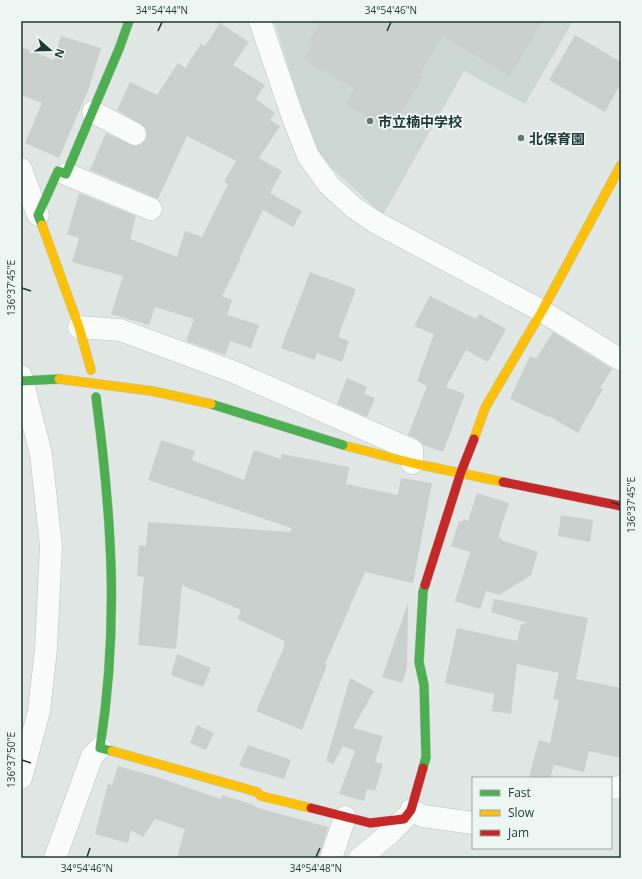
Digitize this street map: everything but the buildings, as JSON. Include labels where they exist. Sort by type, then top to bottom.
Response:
[{"type":"street","points":[[66,174],[93,112],[129,21]]},
{"type":"street","points":[[260,21],[291,112],[308,156],[329,185],[353,208],[375,222],[542,311],[621,360]]},
{"type":"street","points":[[93,112],[135,134]]},
{"type":"street","points":[[360,858],[389,834],[407,814],[426,757],[424,685],[419,662],[423,592],[461,472],[484,408],[542,311],[621,165]]},
{"type":"street","points":[[21,169],[79,327],[91,370]]},
{"type":"street","points":[[38,215],[58,171],[151,209]]},
{"type":"street","points":[[79,327],[120,330],[234,372],[412,450],[412,463]]},
{"type":"street","points":[[21,778],[40,703],[46,649],[51,546],[41,454],[21,379],[59,379],[119,385],[206,402],[249,414],[297,432],[343,446],[412,463],[621,506]]},
{"type":"street","points":[[55,858],[92,756],[100,748],[109,690],[112,588],[108,494],[96,397]]},
{"type":"street","points":[[100,748],[257,792],[261,796],[370,823],[407,814],[472,823]]},
{"type":"street","points":[[330,858],[345,817]]},
{"type":"shaded area","name":"市立楠中学校","points":[[274,21],[573,21],[525,104],[464,71],[383,215],[324,161],[311,139]]},
{"type":"traffic: fast","points":[[42,225],[38,215],[58,171],[66,174],[119,49],[129,21]]},
{"type":"traffic: fast","points":[[21,381],[59,379]]},
{"type":"traffic: fast","points":[[96,397],[106,486],[111,572],[110,658],[100,748],[112,751]]},
{"type":"traffic: fast","points":[[211,404],[343,445]]},
{"type":"traffic: fast","points":[[423,768],[426,757],[424,685],[419,662],[423,592],[425,585]]},
{"type":"traffic: slow","points":[[474,439],[485,408],[542,311],[621,165]]},
{"type":"traffic: slow","points":[[42,225],[79,327],[91,370]]},
{"type":"traffic: slow","points":[[59,379],[152,391],[211,404]]},
{"type":"traffic: slow","points":[[343,445],[412,463],[503,482]]},
{"type":"traffic: slow","points":[[112,751],[257,792],[261,796],[311,808]]},
{"type":"traffic: jam","points":[[425,585],[461,472],[474,439]]},
{"type":"traffic: jam","points":[[503,482],[621,506]]},
{"type":"traffic: jam","points":[[311,808],[370,823],[404,819],[411,810],[423,768]]},
{"type":"place","name":"市立楠中学校","points":[[370,121]]},
{"type":"place","name":"北保育園","points":[[521,138]]}]
